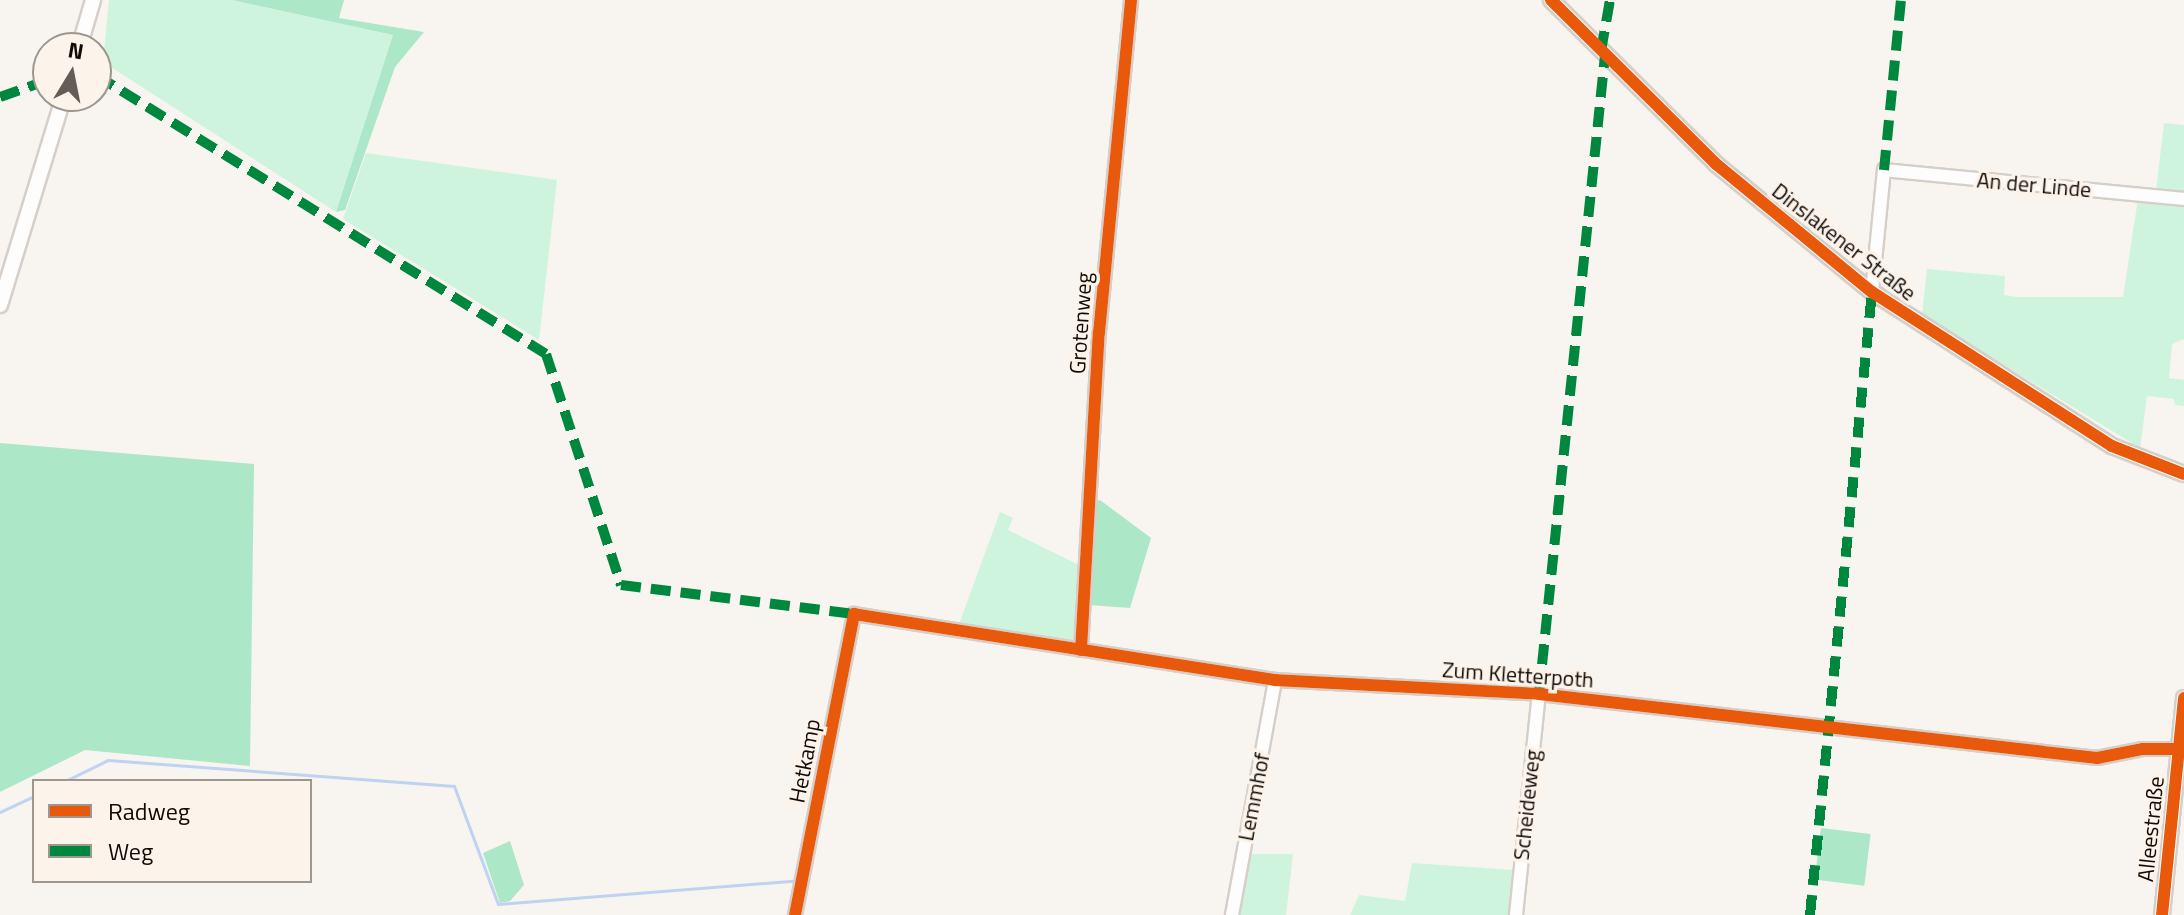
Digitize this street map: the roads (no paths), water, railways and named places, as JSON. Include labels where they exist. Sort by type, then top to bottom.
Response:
[{"type":"main road","points":[[84,32],[93,0]]},
{"type":"main road","name":"Dinslakener Straße","points":[[1551,0],[1716,164],[1872,292],[2112,446],[2184,474]]},
{"type":"main road","points":[[0,305],[59,112]]},
{"type":"main road","name":"Dinslakener Straße","points":[[2152,463],[2184,466]]},
{"type":"main road","name":"Alleestraße","points":[[2162,915],[2182,749],[2184,698]]},
{"type":"street","name":"Grotenweg","points":[[1081,650],[1099,333],[1131,0]]},
{"type":"street","name":"An der Linde","points":[[1872,292],[1884,170],[2184,199]]},
{"type":"street","name":"Zum Kletterpoth","points":[[854,614],[1275,680],[1539,694],[2097,758],[2182,749]]},
{"type":"street","name":"Hetkamp","points":[[795,915],[854,614]]},
{"type":"street","name":"Lemmhof","points":[[1232,915],[1275,680]]},
{"type":"street","name":"Scheideweg","points":[[1516,915],[1539,694]]},
{"type":"waterway","points":[[69,779],[108,760],[454,786],[498,904],[793,881]]},
{"type":"waterway","points":[[0,812],[32,797]]}]
